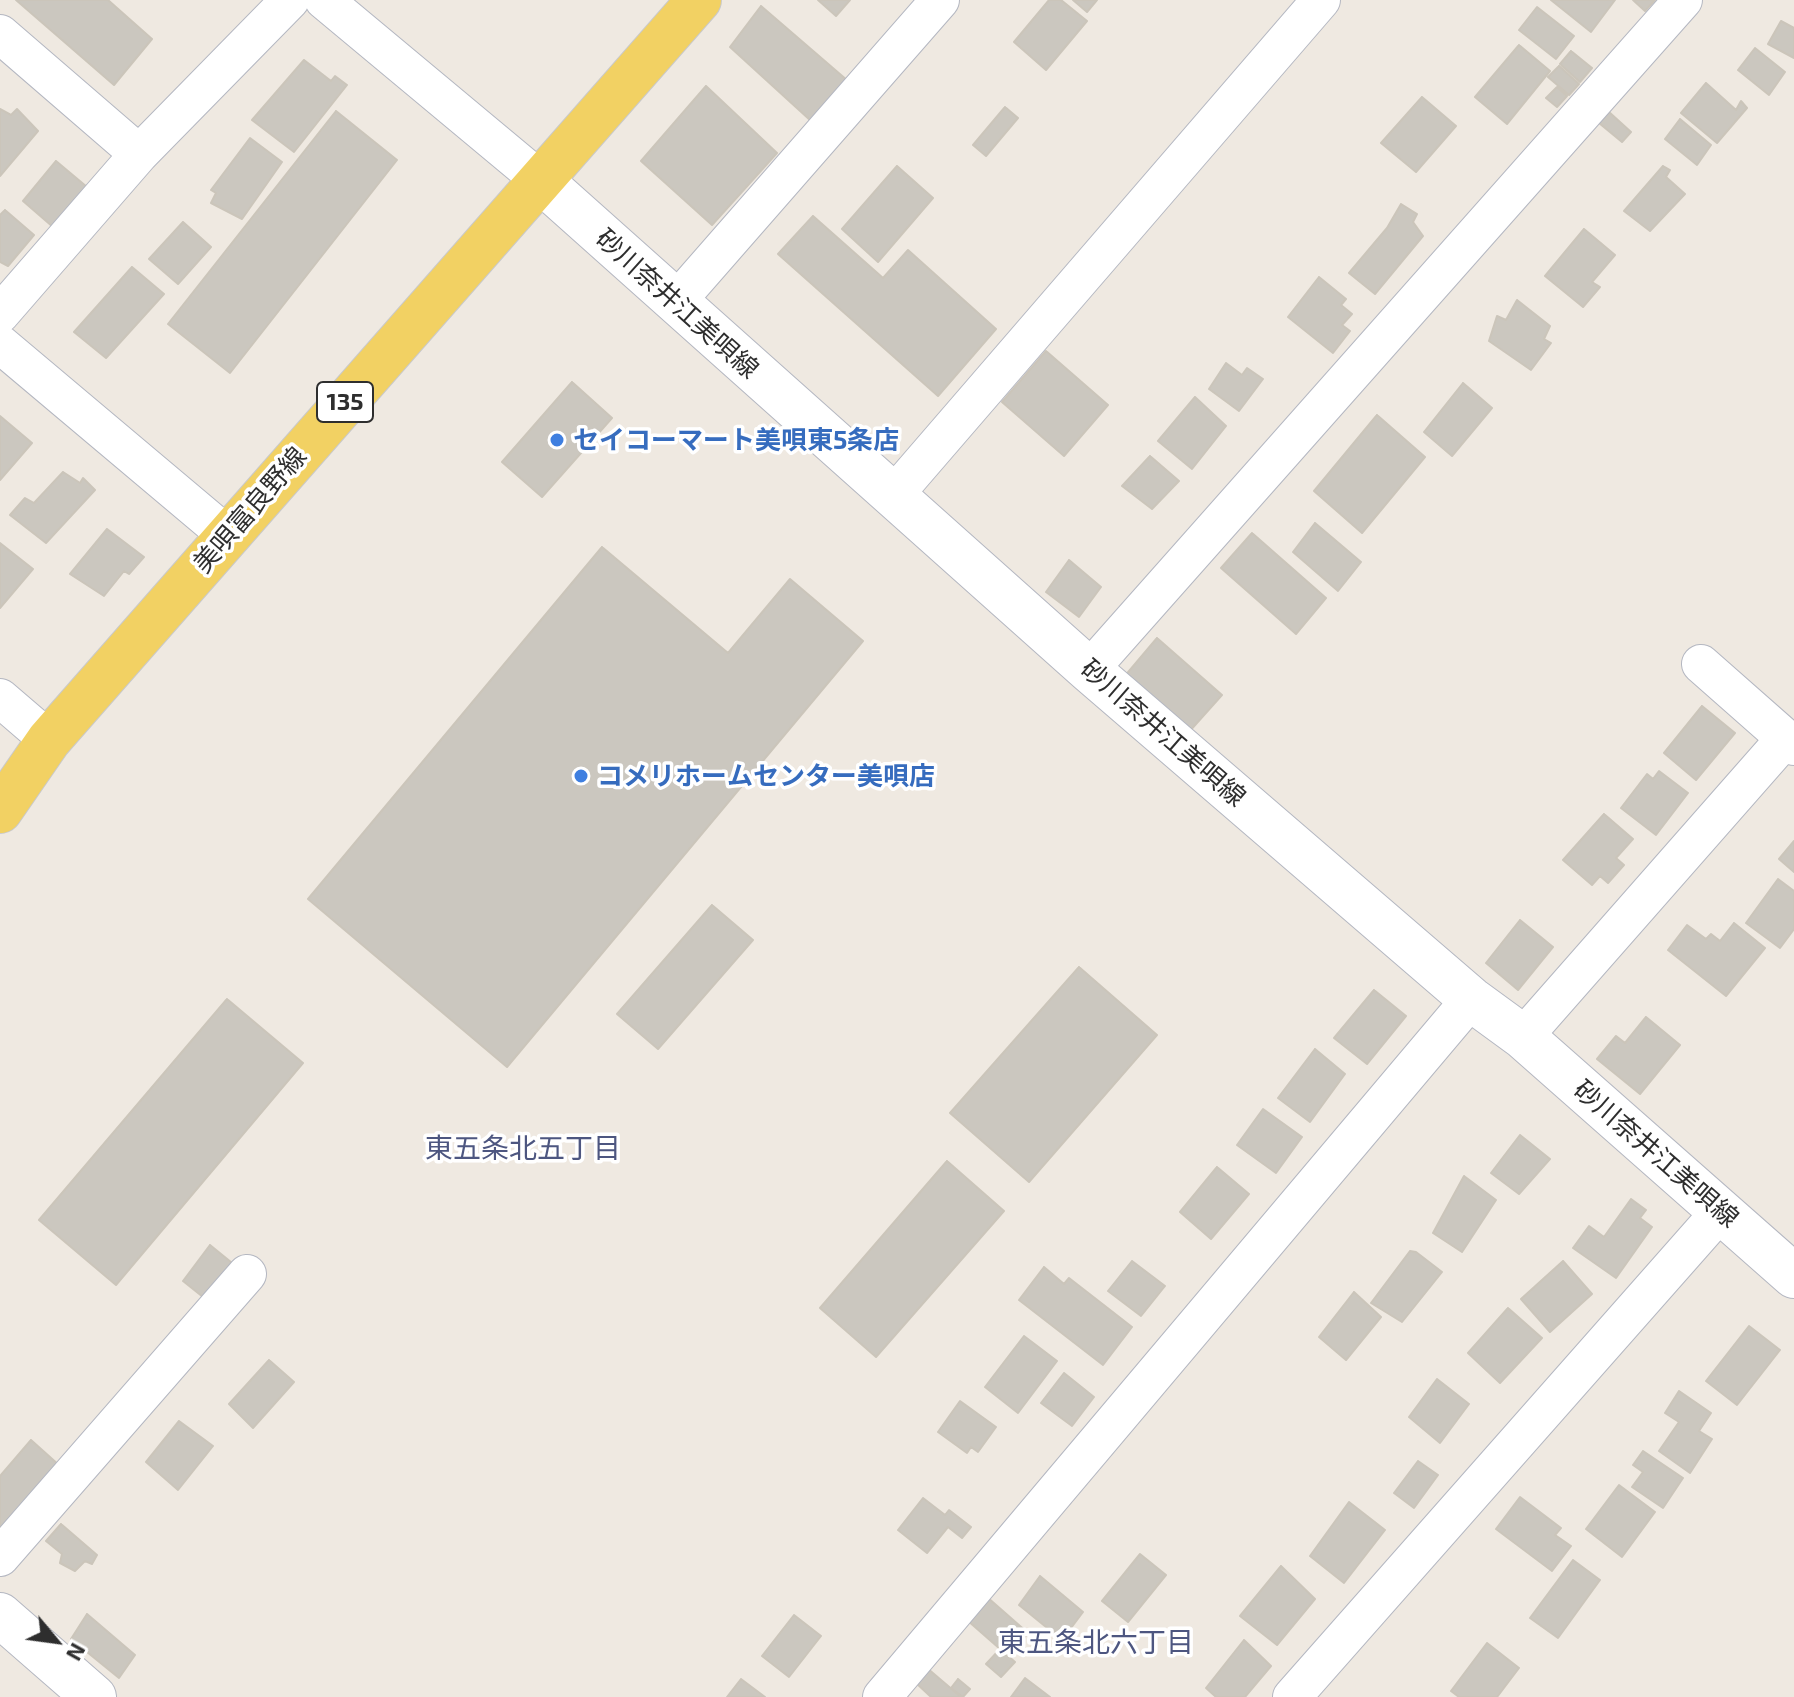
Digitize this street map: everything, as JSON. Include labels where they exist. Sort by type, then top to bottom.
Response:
[{"type":"main road","name":"美唄富良野線","points":[[0,811],[49,740],[699,0]]},
{"type":"main road","name":"砂川奈井江美唄線","points":[[540,180],[1089,670],[1471,999],[1523,1037],[1794,1276]]},
{"type":"main road","points":[[0,1615],[94,1697]]},
{"type":"street","points":[[0,314],[139,154],[290,0]]},
{"type":"street","points":[[324,0],[540,180]]},
{"type":"street","points":[[675,303],[940,0]]},
{"type":"street","points":[[893,496],[1321,0]]},
{"type":"street","points":[[1089,670],[1683,0]]},
{"type":"street","points":[[0,34],[139,154]]},
{"type":"street","points":[[0,344],[228,536]]},
{"type":"street","points":[[1523,1037],[1790,742],[1701,664]]},
{"type":"street","points":[[0,698],[49,740]]},
{"type":"street","points":[[882,1697],[1471,999]]},
{"type":"street","points":[[1292,1697],[1721,1211]]},
{"type":"street","points":[[0,1557],[247,1274]]},
{"type":"building","points":[[16,0],[108,0],[152,39],[114,85]]},
{"type":"building","points":[[818,0],[850,0],[836,16]]},
{"type":"building","points":[[1049,0],[1061,0],[1087,21],[1046,70],[1014,42]]},
{"type":"building","points":[[1073,0],[1097,0],[1087,12]]},
{"type":"building","points":[[1551,0],[1615,0],[1591,32]]},
{"type":"building","points":[[1633,0],[1655,0],[1645,11]]},
{"type":"building","points":[[761,6],[848,81],[810,120],[730,47]]},
{"type":"building","points":[[1537,7],[1574,36],[1556,59],[1519,30]]},
{"type":"building","points":[[1781,21],[1794,28],[1794,58],[1768,44]]},
{"type":"building","points":[[1519,45],[1550,71],[1507,124],[1475,97]]},
{"type":"building","points":[[1755,48],[1785,72],[1769,95],[1738,70]]},
{"type":"building","points":[[1571,51],[1592,68],[1580,82],[1560,64]]},
{"type":"building","points":[[304,60],[331,81],[335,76],[347,85],[294,152],[252,120]]},
{"type":"building","points":[[1559,66],[1579,84],[1569,95],[1548,77]]},
{"type":"building","points":[[1706,83],[1736,110],[1741,101],[1747,108],[1717,143],[1681,113]]},
{"type":"building","points":[[706,86],[777,153],[712,225],[641,161]]},
{"type":"building","points":[[1557,87],[1567,96],[1557,107],[1546,98]]},
{"type":"building","points":[[1422,97],[1456,126],[1416,172],[1381,143]]},
{"type":"building","points":[[1005,107],[1018,118],[986,156],[973,145]]},
{"type":"building","points":[[0,109],[11,115],[17,109],[38,131],[0,176]]},
{"type":"building","points":[[336,111],[397,160],[230,373],[168,324]]},
{"type":"building","points":[[1609,112],[1631,132],[1622,142],[1599,123]]},
{"type":"building","points":[[1680,119],[1711,145],[1697,165],[1665,139]]},
{"type":"building","points":[[250,138],[282,162],[242,219],[211,203],[216,193],[211,190]]},
{"type":"building","points":[[56,161],[87,187],[53,227],[23,201]]},
{"type":"building","points":[[897,166],[933,198],[878,262],[842,229]]},
{"type":"building","points":[[1663,166],[1670,170],[1666,177],[1685,194],[1650,231],[1624,211]]},
{"type":"building","points":[[1401,204],[1417,214],[1413,222],[1423,236],[1375,294],[1349,273],[1387,228]]},
{"type":"building","points":[[5,210],[34,235],[8,266],[0,262],[0,215]]},
{"type":"building","points":[[813,216],[883,278],[908,250],[996,329],[938,396],[778,254]]},
{"type":"building","points":[[183,222],[211,247],[178,284],[149,259]]},
{"type":"building","points":[[1584,229],[1615,255],[1592,282],[1600,287],[1583,307],[1545,276]]},
{"type":"building","points":[[132,267],[164,294],[106,358],[74,332]]},
{"type":"building","points":[[1319,277],[1346,299],[1341,305],[1352,314],[1342,325],[1350,331],[1333,353],[1288,317]]},
{"type":"building","points":[[1517,300],[1550,326],[1544,339],[1551,343],[1531,370],[1489,341],[1497,316],[1506,320]]},
{"type":"building","points":[[1046,351],[1108,405],[1064,456],[1002,402]]},
{"type":"building","points":[[1226,363],[1242,375],[1247,368],[1263,379],[1239,411],[1209,389]]},
{"type":"building","name":"セイコーマート美唄東5条店","points":[[572,382],[612,418],[542,497],[502,462]]},
{"type":"building","points":[[1463,383],[1492,408],[1452,456],[1424,432]]},
{"type":"building","points":[[1195,397],[1226,426],[1192,469],[1158,441]]},
{"type":"building","points":[[1377,415],[1425,457],[1362,533],[1314,491]]},
{"type":"building","points":[[0,416],[32,443],[0,480]]},
{"type":"building","points":[[1150,456],[1179,481],[1152,509],[1122,486]]},
{"type":"building","points":[[63,472],[80,483],[83,478],[95,490],[46,543],[10,515],[25,498],[34,503]]},
{"type":"building","points":[[1315,523],[1361,562],[1338,591],[1293,552]]},
{"type":"building","points":[[107,529],[144,557],[129,574],[124,571],[104,596],[70,574]]},
{"type":"building","points":[[1252,533],[1326,598],[1296,634],[1221,568]]},
{"type":"building","points":[[0,543],[33,569],[0,608]]},
{"type":"building","name":"コメリホームセンター美唄店","points":[[602,547],[728,653],[790,579],[863,641],[507,1067],[308,899]]},
{"type":"building","points":[[1069,560],[1101,587],[1079,617],[1046,592]]},
{"type":"building","points":[[1157,638],[1222,695],[1188,733],[1124,677]]},
{"type":"building","points":[[1702,706],[1735,733],[1696,780],[1664,753]]},
{"type":"building","points":[[1659,771],[1688,793],[1656,835],[1621,808],[1647,774],[1653,779]]},
{"type":"building","points":[[1604,814],[1633,839],[1616,858],[1624,865],[1608,883],[1600,876],[1592,885],[1563,860]]},
{"type":"building","points":[[1794,841],[1794,872],[1779,859]]},
{"type":"building","points":[[1778,879],[1794,891],[1794,929],[1780,948],[1746,923]]},
{"type":"building","points":[[712,905],[753,940],[658,1049],[617,1014]]},
{"type":"building","points":[[1520,920],[1553,947],[1518,990],[1486,963]]},
{"type":"building","points":[[1734,923],[1765,948],[1726,996],[1668,950],[1687,925],[1706,939],[1711,934],[1720,941]]},
{"type":"building","points":[[1079,967],[1157,1035],[1029,1182],[950,1113]]},
{"type":"building","points":[[1374,990],[1406,1016],[1367,1064],[1334,1038]]},
{"type":"building","points":[[227,999],[303,1063],[116,1285],[39,1220]]},
{"type":"building","points":[[1646,1017],[1680,1045],[1640,1094],[1597,1059],[1616,1036],[1625,1043]]},
{"type":"building","points":[[1315,1049],[1345,1074],[1310,1122],[1278,1098]]},
{"type":"building","points":[[1263,1109],[1302,1137],[1276,1173],[1237,1145]]},
{"type":"building","points":[[1520,1135],[1550,1159],[1519,1194],[1491,1173]]},
{"type":"building","points":[[947,1161],[1004,1211],[876,1357],[820,1308]]},
{"type":"building","points":[[1217,1167],[1249,1194],[1211,1239],[1180,1212]]},
{"type":"building","points":[[1464,1176],[1496,1200],[1462,1252],[1433,1233]]},
{"type":"building","points":[[1631,1199],[1646,1210],[1640,1218],[1652,1227],[1616,1278],[1573,1248],[1589,1226],[1604,1237]]},
{"type":"building","points":[[210,1245],[237,1267],[208,1301],[183,1281]]},
{"type":"building","points":[[1410,1251],[1416,1252],[1442,1272],[1402,1322],[1371,1303]]},
{"type":"building","points":[[1132,1261],[1165,1286],[1141,1316],[1108,1291]]},
{"type":"building","points":[[1563,1261],[1592,1294],[1550,1332],[1521,1299]]},
{"type":"building","points":[[1044,1267],[1064,1284],[1069,1278],[1132,1327],[1103,1365],[1019,1300]]},
{"type":"building","points":[[1354,1292],[1381,1317],[1346,1360],[1319,1337]]},
{"type":"building","points":[[1508,1308],[1542,1338],[1500,1383],[1468,1353]]},
{"type":"building","points":[[1749,1326],[1780,1350],[1737,1405],[1706,1381]]},
{"type":"building","points":[[1024,1336],[1057,1361],[1018,1413],[985,1387]]},
{"type":"building","points":[[269,1360],[294,1382],[253,1428],[229,1404]]},
{"type":"building","points":[[1064,1373],[1094,1397],[1072,1426],[1041,1403]]},
{"type":"building","points":[[1437,1379],[1469,1404],[1440,1443],[1409,1417]]},
{"type":"building","points":[[1679,1391],[1711,1413],[1699,1431],[1712,1439],[1690,1473],[1659,1451],[1679,1422],[1665,1413]]},
{"type":"building","points":[[960,1401],[996,1427],[978,1452],[971,1447],[967,1453],[938,1432]]},
{"type":"building","points":[[179,1421],[213,1446],[178,1490],[146,1462]]},
{"type":"building","points":[[31,1440],[60,1466],[0,1534],[0,1476]]},
{"type":"building","points":[[1643,1451],[1683,1478],[1663,1508],[1632,1487],[1643,1472],[1633,1465]]},
{"type":"building","points":[[1418,1461],[1438,1475],[1414,1508],[1394,1493]]},
{"type":"building","points":[[1619,1485],[1655,1512],[1622,1557],[1586,1529]]},
{"type":"building","points":[[1520,1497],[1561,1528],[1555,1535],[1571,1546],[1552,1571],[1496,1529]]},
{"type":"building","points":[[923,1498],[945,1515],[949,1510],[971,1527],[962,1538],[948,1527],[927,1553],[898,1530]]},
{"type":"building","points":[[1349,1502],[1385,1530],[1344,1583],[1310,1556]]},
{"type":"building","points":[[61,1524],[97,1555],[92,1564],[85,1561],[75,1571],[60,1563],[62,1554],[46,1541]]},
{"type":"building","points":[[1140,1554],[1166,1575],[1128,1622],[1102,1601]]},
{"type":"building","points":[[1573,1560],[1600,1580],[1558,1638],[1530,1618]]},
{"type":"building","points":[[1281,1566],[1315,1599],[1277,1645],[1240,1616]]},
{"type":"building","points":[[1040,1576],[1083,1612],[1062,1640],[1019,1605]]},
{"type":"building","points":[[987,1597],[1028,1633],[1008,1656],[967,1620]]},
{"type":"building","points":[[87,1614],[135,1655],[119,1678],[71,1639]]},
{"type":"building","points":[[794,1615],[821,1636],[789,1677],[762,1656]]},
{"type":"building","points":[[1244,1640],[1271,1666],[1245,1697],[1216,1697],[1206,1688]]},
{"type":"building","points":[[1487,1643],[1519,1668],[1497,1697],[1459,1697],[1451,1691]]},
{"type":"building","points":[[1000,1649],[1015,1662],[1001,1677],[986,1664]]},
{"type":"building","points":[[927,1668],[961,1697],[931,1697],[915,1682]]},
{"type":"building","points":[[1025,1678],[1050,1697],[1011,1697]]},
{"type":"building","points":[[741,1679],[765,1697],[727,1697]]},
{"type":"building","points":[[958,1679],[970,1689],[963,1697],[951,1688]]},
{"type":"place","name":"セイコーマート美唄東5条店","points":[[557,440]]},
{"type":"place","name":"コメリホームセンター美唄店","points":[[581,776]]},
{"type":"district","name":"東五条北五丁目","points":[[523,1149]]},
{"type":"district","name":"東五条北六丁目","points":[[1096,1643]]}]
